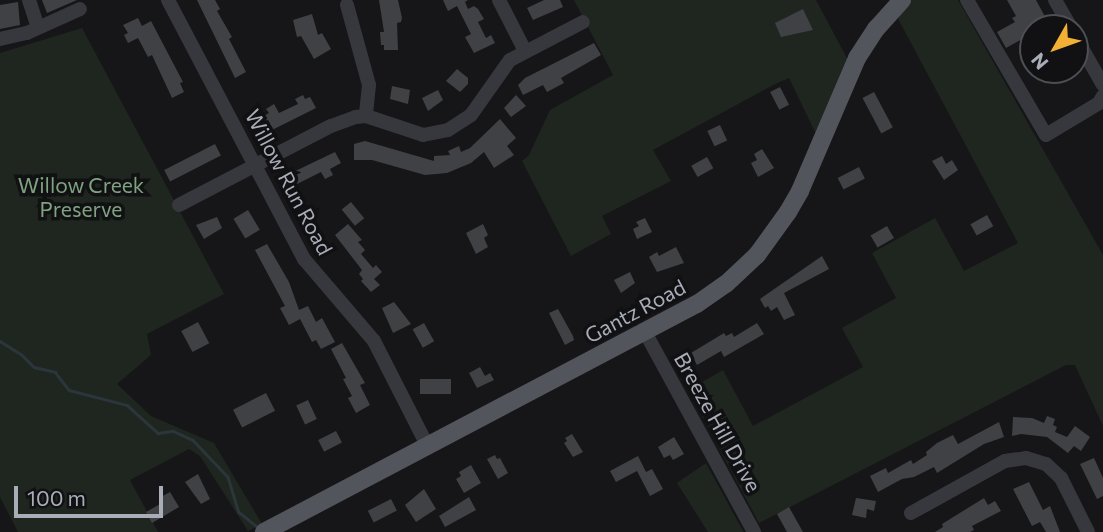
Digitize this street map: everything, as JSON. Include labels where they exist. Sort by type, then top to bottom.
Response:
[{"type":"main road","name":"Gantz Road","points":[[264,532],[712,295],[757,255],[800,191],[857,58],[876,29],[902,0]]},
{"type":"street","points":[[29,0],[38,27]]},
{"type":"street","name":"Willow Run Road","points":[[169,0],[304,259],[374,341],[428,447]]},
{"type":"street","points":[[499,0],[525,51]]},
{"type":"street","points":[[967,0],[1046,135],[1099,103],[1103,96]]},
{"type":"street","points":[[347,5],[369,85],[366,116]]},
{"type":"street","points":[[0,39],[38,27],[80,9]]},
{"type":"street","points":[[179,205],[331,126],[366,116],[423,135],[448,130],[471,115],[486,97],[498,73],[525,51],[583,22]]},
{"type":"street","points":[[1089,60],[1103,85]]},
{"type":"street","name":"Breeze Hill Drive","points":[[645,332],[754,532]]},
{"type":"street","points":[[911,513],[1005,461],[1026,458],[1046,464],[1061,478],[1088,532]]},
{"type":"green space","points":[[574,0],[816,0],[849,62],[817,136],[789,78],[775,84],[653,150],[671,181],[602,216],[611,234],[571,256],[522,161],[529,155],[550,110],[613,75]]},
{"type":"green space","points":[[910,0],[958,0],[1103,255],[1103,426],[1075,365],[1066,365],[759,523],[688,390],[723,370],[753,426],[863,367],[842,328],[896,298],[872,253],[935,218],[964,271],[1018,243],[896,15]]},
{"type":"green space","name":"Willow Creek Preserve","points":[[82,28],[224,294],[147,334],[151,355],[117,384],[151,416],[214,443],[262,524],[248,531],[200,456],[189,449],[130,480],[158,532],[18,532],[0,497],[0,53]]},
{"type":"green space","points":[[706,463],[744,532],[708,532],[677,483]]},
{"type":"building","points":[[42,0],[77,0],[47,13]]},
{"type":"building","points":[[197,0],[215,0],[220,9],[217,11],[232,37],[229,39],[246,72],[235,78]]},
{"type":"building","points":[[379,0],[398,0],[402,18],[401,22],[397,23],[398,50],[384,50],[384,45],[381,45],[380,32],[384,32]]},
{"type":"building","points":[[443,0],[468,0],[465,2],[468,9],[474,6],[484,19],[478,22],[486,38],[491,35],[495,43],[474,53],[465,37],[471,34],[457,6],[448,11]]},
{"type":"building","points":[[544,0],[560,0],[563,7],[533,20],[527,8]]},
{"type":"building","points":[[1007,0],[1036,0],[1044,14],[1019,14],[1019,41],[1006,48],[997,32],[1015,22],[1012,18],[1016,16]]},
{"type":"building","points":[[18,2],[20,25],[0,29],[0,5]]},
{"type":"building","points":[[803,9],[813,30],[781,37],[775,23]]},
{"type":"building","points":[[312,14],[318,35],[322,33],[331,49],[314,59],[301,36],[297,37],[293,20]]},
{"type":"building","points":[[138,18],[142,26],[151,21],[183,82],[180,83],[184,92],[172,98],[152,55],[148,57],[138,38],[128,43],[124,35],[128,33],[123,25]]},
{"type":"building","points":[[594,43],[601,55],[561,78],[564,83],[547,92],[543,85],[523,95],[518,85],[525,78]]},
{"type":"building","points":[[457,69],[468,78],[468,84],[460,92],[446,81]]},
{"type":"building","points":[[392,86],[410,90],[408,104],[390,99]]},
{"type":"building","points":[[780,87],[789,105],[779,110],[770,92]]},
{"type":"building","points":[[438,90],[443,100],[428,111],[422,98]]},
{"type":"building","points":[[874,92],[893,127],[881,133],[863,98]]},
{"type":"building","points":[[303,95],[305,99],[310,97],[316,108],[264,134],[257,120],[269,113],[266,109],[274,104],[279,113],[298,104],[295,99]]},
{"type":"building","points":[[516,95],[526,106],[511,117],[504,108]]},
{"type":"building","points":[[500,119],[516,138],[507,146],[514,155],[494,168],[484,152],[471,163],[447,173],[425,175],[372,160],[354,160],[354,144],[365,141],[434,161],[434,156],[450,155],[448,151],[459,146],[461,152],[470,148]]},
{"type":"building","points":[[720,125],[727,140],[714,146],[707,131]]},
{"type":"building","points":[[215,144],[221,156],[170,181],[164,170]]},
{"type":"building","points":[[762,149],[774,168],[758,177],[751,163],[757,160],[754,154]]},
{"type":"building","points":[[335,152],[341,163],[330,169],[333,175],[325,179],[321,172],[293,186],[287,175]]},
{"type":"building","points":[[942,156],[946,164],[952,160],[958,170],[944,180],[932,161]]},
{"type":"building","points":[[707,157],[713,168],[698,177],[691,166]]},
{"type":"building","points":[[859,167],[865,179],[844,189],[838,178]]},
{"type":"building","points":[[351,202],[364,218],[355,226],[342,210]]},
{"type":"building","points":[[248,210],[260,230],[245,238],[233,219]]},
{"type":"building","points":[[987,215],[993,226],[977,236],[970,224]]},
{"type":"building","points":[[217,217],[222,228],[204,239],[196,225]]},
{"type":"building","points":[[645,218],[652,232],[637,239],[633,229],[639,226],[636,222]]},
{"type":"building","points":[[348,224],[362,240],[358,242],[365,250],[361,254],[373,268],[376,265],[382,272],[374,279],[380,285],[371,292],[361,281],[363,279],[359,274],[362,270],[335,235]]},
{"type":"building","points":[[483,224],[488,235],[484,238],[488,247],[476,254],[466,233]]},
{"type":"building","points":[[887,226],[894,238],[878,248],[871,236]]},
{"type":"building","points":[[267,244],[289,282],[299,310],[308,306],[316,322],[322,318],[335,342],[321,349],[316,340],[312,342],[300,319],[289,325],[280,308],[285,306],[255,250]]},
{"type":"building","points":[[676,247],[684,263],[657,272],[649,257],[657,252],[659,256]]},
{"type":"building","points":[[822,256],[829,269],[784,293],[795,315],[784,320],[777,307],[771,311],[768,306],[765,308],[760,299]]},
{"type":"building","points":[[630,272],[635,283],[621,293],[614,280]]},
{"type":"building","points":[[394,302],[411,324],[393,333],[382,308]]},
{"type":"building","points":[[558,309],[574,340],[565,345],[549,313]]},
{"type":"building","points":[[198,322],[209,343],[192,352],[181,331]]},
{"type":"building","points":[[424,323],[434,341],[423,348],[413,329]]},
{"type":"building","points":[[757,323],[764,334],[724,357],[721,351],[697,365],[691,353],[724,333],[726,336],[732,333],[734,337]]},
{"type":"building","points":[[342,343],[365,383],[360,385],[370,405],[356,413],[348,398],[352,396],[343,379],[346,378],[331,349]]},
{"type":"building","points":[[480,367],[485,376],[490,373],[494,380],[477,388],[469,373]]},
{"type":"building","points":[[420,379],[451,379],[451,394],[420,394]]},
{"type":"building","points":[[266,393],[275,411],[242,428],[233,410]]},
{"type":"building","points":[[308,400],[317,419],[305,425],[296,405]]},
{"type":"building","points":[[1047,416],[1055,419],[1055,432],[1067,437],[1075,426],[1090,437],[1081,451],[1074,446],[1068,453],[1047,437],[1021,434],[1012,436],[1013,417],[1032,418],[1044,423]]},
{"type":"building","points":[[999,422],[1004,437],[984,444],[937,473],[934,467],[878,492],[870,476],[886,468],[888,473],[911,460],[913,464],[927,455],[926,452],[937,443],[953,435],[958,444]]},
{"type":"building","points":[[336,431],[342,443],[324,452],[318,440]]},
{"type":"building","points":[[572,434],[583,452],[573,457],[564,443],[567,441],[565,438]]},
{"type":"building","points":[[674,437],[684,454],[673,460],[670,455],[664,458],[658,447]]},
{"type":"building","points":[[495,455],[497,459],[500,458],[508,473],[498,479],[487,459]]},
{"type":"building","points":[[638,456],[646,472],[652,469],[663,489],[650,496],[637,471],[616,482],[610,471]]},
{"type":"building","points":[[1094,458],[1103,478],[1103,496],[1097,499],[1080,464]]},
{"type":"building","points":[[471,465],[481,483],[464,493],[456,479],[461,476],[459,472]]},
{"type":"building","points":[[198,474],[210,499],[201,504],[185,482]]},
{"type":"building","points":[[1029,482],[1043,510],[1050,506],[1060,532],[1046,532],[1040,522],[1032,526],[1013,489]]},
{"type":"building","points":[[424,489],[436,509],[416,522],[405,505]]},
{"type":"building","points":[[170,492],[179,507],[152,523],[146,512],[162,503],[159,498]]},
{"type":"building","points":[[469,497],[476,510],[445,527],[439,516]]},
{"type":"building","points":[[856,498],[876,501],[874,511],[867,509],[866,518],[852,515]]},
{"type":"building","points":[[984,498],[988,505],[995,501],[1001,511],[972,526],[974,530],[970,532],[935,532],[943,527],[942,524]]},
{"type":"building","points":[[391,499],[397,511],[374,522],[368,511]]},
{"type":"building","points":[[789,507],[803,532],[787,532],[777,514]]},
{"type":"waterway","points":[[0,341],[21,354],[34,367],[55,372],[69,390],[127,405],[158,433],[173,431],[193,440],[228,477],[239,512],[256,526]]}]
